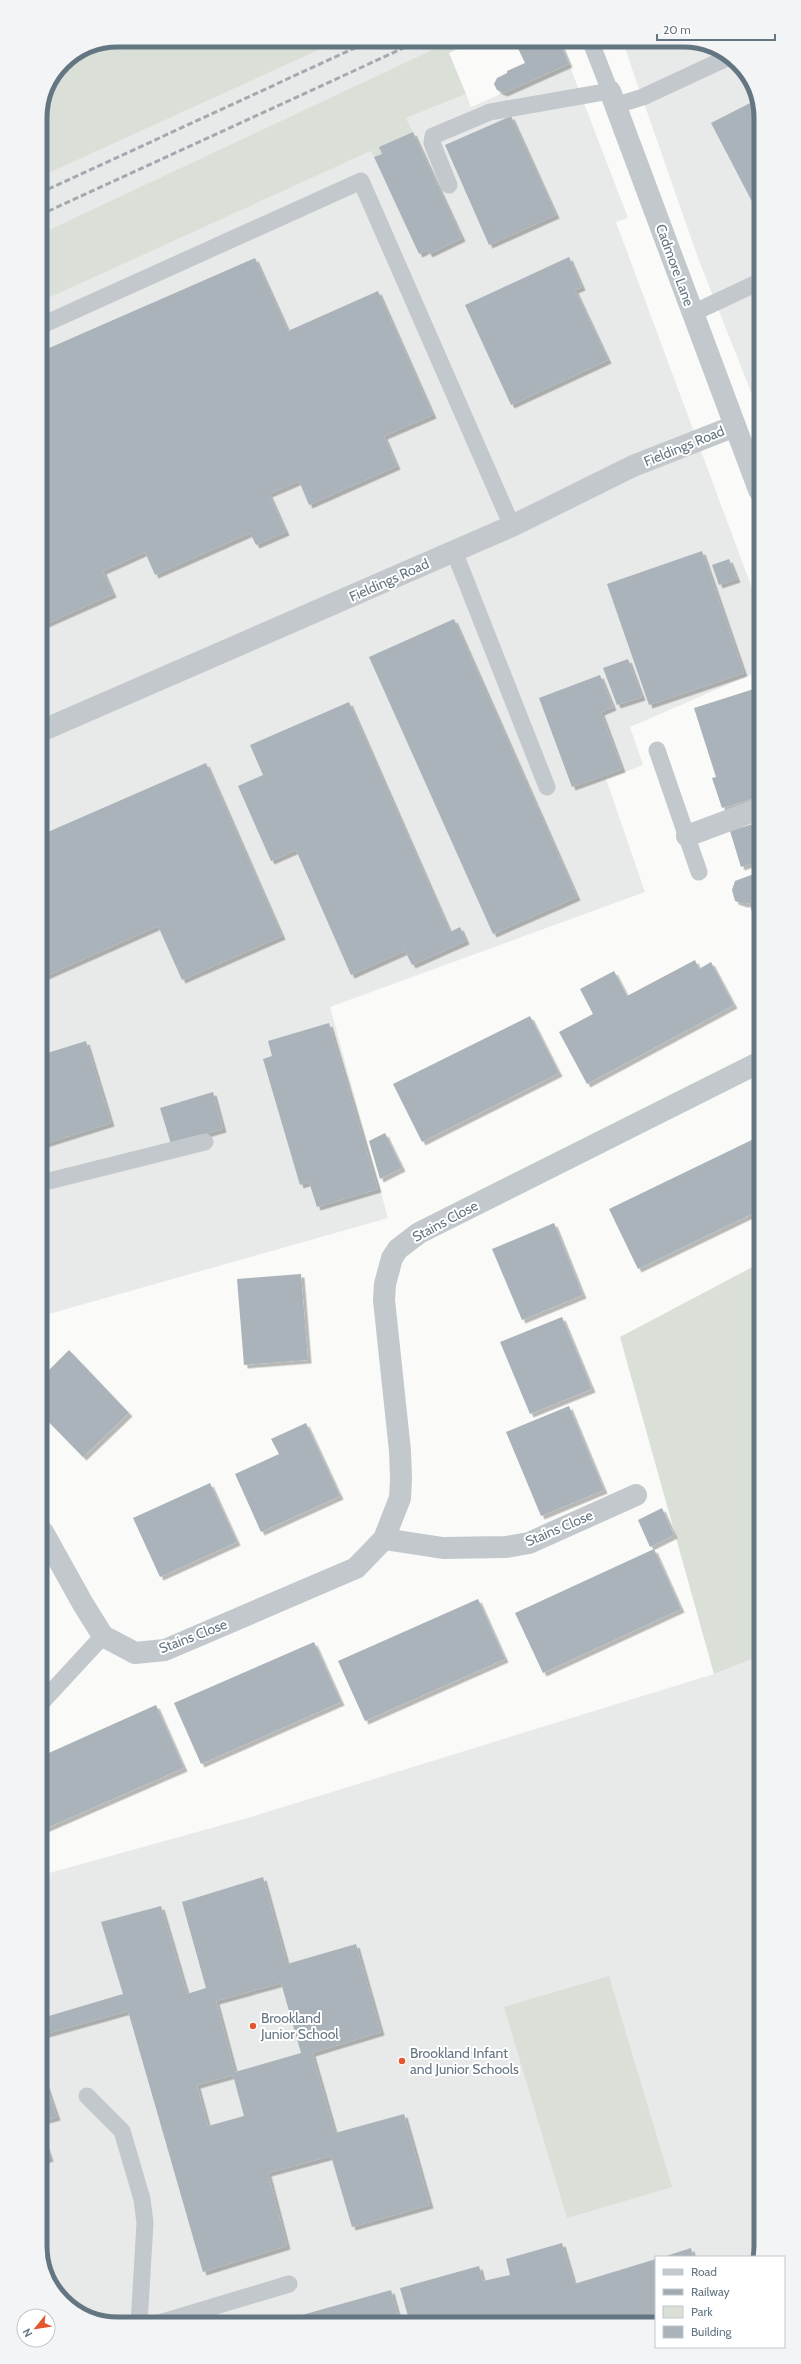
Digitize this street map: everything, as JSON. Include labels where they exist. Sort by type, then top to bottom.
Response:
[{"type":"street","name":"Cadmore Lane","points":[[614,98],[754,477]]},
{"type":"street","name":"Fieldings Road","points":[[47,728],[512,526],[633,466],[735,426]]},
{"type":"street","points":[[687,836],[754,811]]},
{"type":"street","name":"Stains Close","points":[[103,1636],[135,1653],[165,1650],[356,1568],[384,1539],[400,1498],[400,1451],[384,1300],[387,1272],[398,1249],[419,1233],[754,1065]]},
{"type":"street","name":"Stains Close","points":[[384,1539],[443,1548],[506,1547],[529,1543],[636,1495]]},
{"type":"street","points":[[47,1540],[103,1636]]},
{"type":"lane","name":"Cadmore Lane","points":[[593,47],[614,98]]},
{"type":"lane","points":[[450,185],[432,143],[433,136],[490,112],[614,98],[642,97],[723,60]]},
{"type":"lane","points":[[47,323],[361,180],[512,526]]},
{"type":"lane","points":[[693,313],[754,284]]},
{"type":"lane","points":[[454,551],[547,787]]},
{"type":"lane","points":[[657,750],[699,872]]},
{"type":"lane","points":[[47,1182],[205,1142]]},
{"type":"lane","points":[[47,1697],[103,1636]]},
{"type":"lane","points":[[87,2096],[122,2131],[142,2199],[145,2223],[139,2317]]},
{"type":"lane","points":[[179,2317],[289,2284]]},
{"type":"shaded area","points":[[326,47],[438,47],[47,231],[47,174]]},
{"type":"shaded area","points":[[624,47],[688,47],[697,48],[715,54],[730,65],[742,78],[752,99],[754,118],[754,399],[698,258]]},
{"type":"shaded area","points":[[569,64],[628,218],[616,222],[754,594],[754,673],[630,727],[643,765],[606,779],[645,892],[330,1007],[388,1218],[47,1315],[47,299],[371,151],[374,157],[379,147],[413,132],[406,118],[466,94],[471,107]]},
{"type":"shaded area","name":"Brookland Infant and Junior Schools","points":[[754,1658],[753,2256],[655,2256],[655,2317],[113,2317],[99,2315],[82,2308],[65,2293],[59,2286],[52,2273],[49,2265],[47,2246],[47,1874],[251,1817],[714,1674]]},
{"type":"green space","points":[[113,47],[326,47],[47,174],[47,118],[49,99],[59,78],[82,56],[99,49]]},
{"type":"green space","points":[[438,47],[461,47],[449,53],[466,94],[406,118],[413,132],[380,147],[382,154],[374,157],[371,151],[47,299],[47,231]]},
{"type":"green space","points":[[754,1266],[754,1658],[714,1674],[620,1337]]},
{"type":"green space","points":[[609,1976],[672,2187],[567,2218],[504,2007]]},
{"type":"building","points":[[517,47],[562,47],[569,64],[504,93],[497,90],[494,84],[497,78],[507,73],[507,71],[525,63]]},
{"type":"building","points":[[752,102],[754,118],[754,205],[711,123]]},
{"type":"building","points":[[511,116],[556,215],[489,245],[445,145]]},
{"type":"building","points":[[413,132],[462,238],[429,254],[427,250],[419,254],[374,157],[382,154],[379,147]]},
{"type":"building","points":[[569,257],[582,287],[575,290],[608,360],[511,405],[465,305]]},
{"type":"building","points":[[255,258],[288,331],[378,291],[433,415],[384,436],[397,466],[309,505],[299,481],[269,494],[286,532],[256,545],[250,533],[155,575],[145,552],[103,571],[113,594],[47,623],[47,349]]},
{"type":"building","points":[[702,551],[744,673],[649,705],[607,584]]},
{"type":"building","points":[[729,559],[737,579],[719,585],[712,565]]},
{"type":"building","points":[[454,619],[577,897],[493,934],[369,657]]},
{"type":"building","points":[[628,659],[642,697],[617,705],[603,668]]},
{"type":"building","points":[[600,675],[613,707],[601,712],[622,769],[572,787],[539,698]]},
{"type":"building","points":[[754,689],[754,798],[722,808],[712,778],[716,777],[694,708]]},
{"type":"building","points":[[349,702],[450,932],[460,927],[466,941],[412,965],[405,951],[351,975],[296,850],[271,861],[238,786],[263,775],[250,745]]},
{"type":"building","points":[[206,763],[282,936],[182,980],[158,926],[47,975],[47,832]]},
{"type":"building","points":[[754,824],[754,863],[741,867],[730,831]]},
{"type":"building","points":[[754,874],[754,917],[749,903],[744,904],[735,901],[732,890],[735,881]]},
{"type":"building","points":[[695,960],[699,969],[711,962],[734,1005],[587,1084],[559,1032],[593,1014],[580,989],[614,971],[627,996]]},
{"type":"building","points":[[530,1016],[559,1073],[422,1142],[393,1084]]},
{"type":"building","points":[[329,1023],[378,1189],[317,1207],[309,1182],[300,1185],[263,1059],[272,1056],[268,1041]]},
{"type":"building","points":[[86,1041],[111,1123],[47,1143],[47,1053]]},
{"type":"building","points":[[213,1092],[223,1129],[171,1144],[160,1108]]},
{"type":"building","points":[[385,1133],[402,1168],[380,1179],[369,1141]]},
{"type":"building","points":[[754,1139],[754,1213],[638,1269],[609,1209]]},
{"type":"building","points":[[554,1223],[583,1295],[522,1320],[492,1249]]},
{"type":"building","points":[[301,1274],[308,1360],[244,1365],[237,1279]]},
{"type":"building","points":[[562,1317],[592,1389],[530,1414],[500,1342]]},
{"type":"building","points":[[69,1350],[129,1413],[83,1457],[47,1420],[47,1372]]},
{"type":"building","points":[[569,1406],[604,1490],[541,1516],[506,1432]]},
{"type":"building","points":[[306,1423],[340,1496],[261,1532],[235,1474],[279,1454],[271,1439]]},
{"type":"building","points":[[210,1483],[237,1542],[160,1577],[133,1518]]},
{"type":"building","points":[[662,1508],[674,1535],[650,1547],[638,1520]]},
{"type":"building","points":[[654,1549],[681,1609],[543,1673],[515,1613]]},
{"type":"building","points":[[478,1599],[505,1659],[365,1721],[338,1661]]},
{"type":"building","points":[[314,1642],[341,1702],[201,1764],[174,1703]]},
{"type":"building","points":[[156,1705],[184,1768],[47,1828],[47,1754]]},
{"type":"building","points":[[263,1877],[287,1964],[356,1944],[381,2032],[312,2053],[335,2133],[404,2114],[430,2205],[352,2227],[331,2156],[268,2173],[287,2246],[203,2272],[128,2011],[47,2034],[47,2017],[123,1994],[101,1922],[161,1906],[187,1994],[206,1988],[182,1902]],"holes":[[[281,1983],[301,2053],[235,2072],[216,2001]],[[233,2075],[244,2116],[208,2126],[197,2085]]]},
{"type":"building","points":[[47,2088],[57,2117],[47,2120]]},
{"type":"building","points":[[47,2149],[50,2158],[47,2159]]},
{"type":"building","points":[[562,2243],[574,2284],[655,2259],[655,2317],[408,2317],[400,2288],[479,2266],[483,2281],[510,2275],[506,2259]]},
{"type":"building","points":[[691,2248],[693,2256],[666,2256]]},
{"type":"building","points":[[391,2290],[398,2317],[302,2317],[302,2315]]},
{"type":"railway","points":[[47,190],[357,47]]},
{"type":"railway","points":[[47,212],[406,47]]},
{"type":"place","name":"Brookland Junior School","points":[[253,2026]]},
{"type":"place","name":"Brookland Infant and Junior Schools","points":[[402,2061]]}]
